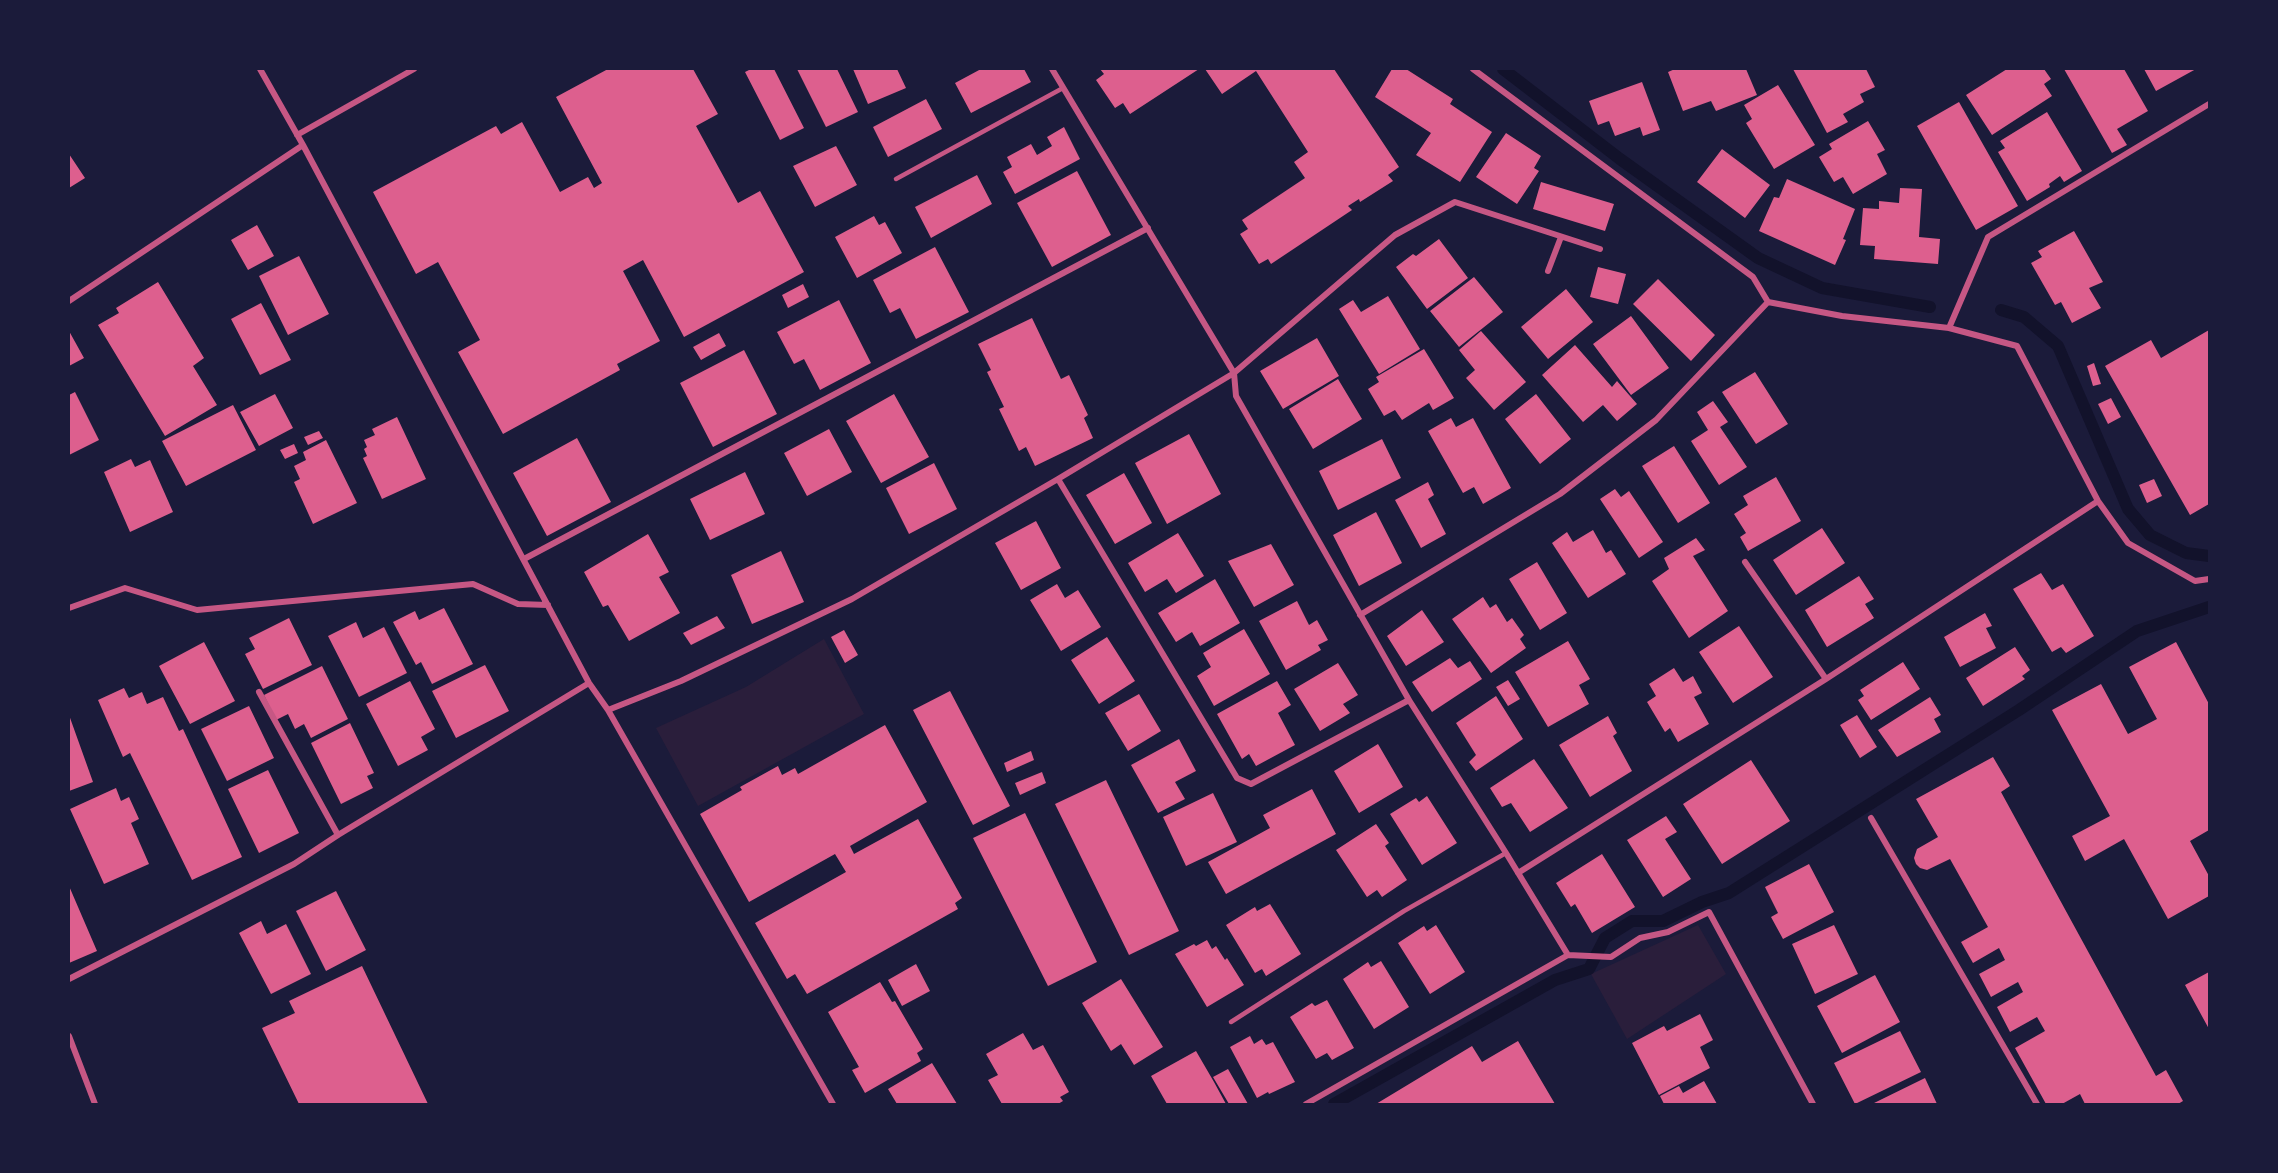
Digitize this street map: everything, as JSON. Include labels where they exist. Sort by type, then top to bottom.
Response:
[{"type":"street","points":[[260,69],[303,145],[589,683],[608,710],[833,1104]]},
{"type":"street","points":[[297,135],[414,69]]},
{"type":"street","points":[[1052,69],[1234,373],[1236,396],[1409,700],[1568,955]]},
{"type":"street","points":[[1473,69],[1753,277],[1768,302],[1842,316],[1949,328],[2018,346],[2098,501],[2127,543],[2195,581],[2209,579]]},
{"type":"street","points":[[1949,328],[1988,237],[2209,104]]},
{"type":"street","points":[[69,301],[303,145]]},
{"type":"street","points":[[608,710],[681,681],[852,599],[1234,373],[1395,235],[1455,202],[1600,249]]},
{"type":"street","points":[[524,559],[1148,228]]},
{"type":"street","points":[[1548,271],[1561,237]]},
{"type":"street","points":[[1360,615],[1560,494],[1656,420],[1768,302]]},
{"type":"street","points":[[1058,478],[1237,778],[1251,784],[1409,700]]},
{"type":"street","points":[[1518,873],[1826,679],[2098,501]]},
{"type":"street","points":[[1745,562],[1826,679]]},
{"type":"street","points":[[69,608],[125,588],[197,610],[473,584],[518,604],[548,605]]},
{"type":"street","points":[[69,979],[294,864],[589,683]]},
{"type":"street","points":[[259,692],[338,835]]},
{"type":"street","points":[[1871,818],[2037,1104]]},
{"type":"street","points":[[1306,1104],[1568,955],[1611,957],[1640,939],[1668,932],[1709,912],[1813,1104]]},
{"type":"street","points":[[69,1036],[95,1104]]},
{"type":"lane","points":[[896,179],[1063,88]]},
{"type":"lane","points":[[1231,1022],[1404,911],[1506,853]]},
{"type":"shaded area","points":[[824,639],[864,714],[698,806],[656,728],[746,687]]},
{"type":"shaded area","points":[[1698,925],[1726,974],[1627,1039],[1591,974]]},
{"type":"building","points":[[608,69],[693,69],[718,114],[696,126],[738,203],[760,191],[804,272],[684,337],[643,260],[623,271],[660,341],[617,364],[620,370],[503,434],[458,352],[480,340],[438,262],[416,274],[373,192],[496,126],[501,134],[522,122],[560,192],[588,177],[594,188],[602,183],[556,97]]},
{"type":"building","points":[[751,69],[774,69],[804,128],[780,140],[745,72]]},
{"type":"building","points":[[797,69],[837,69],[858,112],[826,127]]},
{"type":"building","points":[[853,69],[897,69],[906,88],[868,104]]},
{"type":"building","points":[[981,69],[1024,69],[1031,82],[971,113],[955,83]]},
{"type":"building","points":[[1100,69],[1199,69],[1130,114],[1123,103],[1115,108],[1096,80],[1104,74]]},
{"type":"building","points":[[1205,69],[1334,69],[1399,167],[1388,175],[1393,181],[1360,202],[1359,199],[1348,206],[1352,210],[1271,264],[1268,259],[1259,264],[1240,234],[1248,229],[1242,220],[1305,178],[1294,162],[1308,152],[1256,71],[1222,94]]},
{"type":"building","points":[[1392,69],[1406,69],[1453,99],[1450,104],[1492,132],[1460,182],[1416,155],[1431,133],[1375,97]]},
{"type":"building","points":[[1675,69],[1746,69],[1757,95],[1716,111],[1711,101],[1683,111],[1668,72]]},
{"type":"building","points":[[1793,69],[1866,69],[1875,87],[1860,94],[1864,102],[1843,114],[1848,122],[1827,133]]},
{"type":"building","points":[[2007,69],[2044,69],[2051,79],[2044,84],[2052,96],[1992,135],[1966,95]]},
{"type":"building","points":[[2064,69],[2124,69],[2148,111],[2117,129],[2127,145],[2112,153]]},
{"type":"building","points":[[2144,69],[2196,69],[2156,91]]},
{"type":"building","points":[[1642,82],[1660,130],[1643,136],[1640,127],[1615,136],[1609,121],[1598,125],[1589,101]]},
{"type":"building","points":[[1778,85],[1815,145],[1774,169],[1746,123],[1752,119],[1744,105]]},
{"type":"building","points":[[926,99],[942,129],[888,157],[873,127]]},
{"type":"building","points":[[1959,102],[2018,206],[1976,230],[1917,126]]},
{"type":"building","points":[[2047,112],[2082,171],[2064,182],[2060,176],[2049,184],[2050,187],[2027,201],[1998,152],[2005,148],[2000,141]]},
{"type":"building","points":[[1868,121],[1885,150],[1877,154],[1887,174],[1853,194],[1843,177],[1834,182],[1819,157],[1832,149],[1829,144]]},
{"type":"building","points":[[1064,127],[1080,159],[1015,194],[1003,172],[1012,167],[1007,157],[1031,144],[1037,155],[1052,146],[1047,137]]},
{"type":"building","points":[[1506,133],[1541,156],[1534,168],[1539,171],[1517,204],[1476,177]]},
{"type":"building","points":[[836,146],[857,185],[815,207],[793,166]]},
{"type":"building","points":[[1722,149],[1770,185],[1745,218],[1697,182]]},
{"type":"building","points":[[69,154],[85,178],[69,188]]},
{"type":"building","points":[[1077,171],[1111,235],[1052,267],[1017,203]]},
{"type":"building","points":[[977,175],[992,204],[931,238],[915,207]]},
{"type":"building","points":[[1787,179],[1855,209],[1843,239],[1846,240],[1835,265],[1759,231],[1774,197],[1779,198]]},
{"type":"building","points":[[1541,182],[1614,204],[1605,231],[1533,209]]},
{"type":"building","points":[[1900,188],[1922,189],[1919,237],[1940,239],[1938,264],[1874,259],[1875,246],[1860,245],[1863,208],[1879,209],[1879,201],[1899,203]]},
{"type":"building","points":[[874,216],[879,225],[885,222],[902,253],[857,278],[835,237]]},
{"type":"building","points":[[257,225],[274,256],[248,270],[231,240]]},
{"type":"building","points":[[2074,231],[2103,282],[2089,288],[2101,308],[2072,323],[2061,302],[2055,305],[2031,263],[2042,257],[2038,251]]},
{"type":"building","points":[[1439,239],[1468,278],[1427,309],[1396,267]]},
{"type":"building","points":[[935,247],[969,312],[916,339],[900,308],[890,313],[873,280]]},
{"type":"building","points":[[299,256],[329,314],[288,335],[259,276]]},
{"type":"building","points":[[1598,267],[1626,274],[1618,304],[1590,297]]},
{"type":"building","points":[[1474,277],[1503,312],[1459,347],[1430,311]]},
{"type":"building","points":[[1658,279],[1715,335],[1691,361],[1633,304]]},
{"type":"building","points":[[158,282],[204,358],[193,366],[217,405],[165,436],[98,325],[119,313],[116,308]]},
{"type":"building","points":[[803,284],[809,297],[788,308],[782,295]]},
{"type":"building","points":[[1566,289],[1593,322],[1548,359],[1521,327]]},
{"type":"building","points":[[1388,296],[1420,349],[1379,374],[1339,309],[1353,300],[1361,312]]},
{"type":"building","points":[[839,300],[871,363],[820,390],[804,359],[794,364],[777,332]]},
{"type":"building","points":[[261,303],[291,360],[260,375],[231,319]]},
{"type":"building","points":[[1631,316],[1669,368],[1631,395],[1593,344]]},
{"type":"building","points":[[1032,318],[1061,379],[1069,375],[1088,415],[1084,418],[1093,438],[1035,466],[1026,447],[1019,451],[999,409],[1004,407],[987,372],[991,370],[978,344]]},
{"type":"building","points":[[2209,330],[2209,504],[2190,515],[2105,366],[2151,340],[2161,358]]},
{"type":"building","points":[[69,331],[84,358],[69,366]]},
{"type":"building","points":[[1481,331],[1526,382],[1494,410],[1466,378],[1475,370],[1459,350]]},
{"type":"building","points":[[719,333],[726,346],[701,360],[693,347]]},
{"type":"building","points":[[1317,338],[1339,376],[1283,409],[1260,371]]},
{"type":"building","points":[[1575,345],[1612,387],[1617,381],[1637,404],[1617,421],[1603,405],[1583,422],[1542,375]]},
{"type":"building","points":[[1424,349],[1454,398],[1433,410],[1429,403],[1402,420],[1395,410],[1384,416],[1368,389],[1379,382],[1376,377]]},
{"type":"building","points":[[744,350],[777,414],[713,447],[680,383]]},
{"type":"building","points":[[2094,363],[2101,384],[2093,386],[2087,366]]},
{"type":"building","points":[[1755,372],[1788,424],[1756,444],[1722,392]]},
{"type":"building","points":[[1338,379],[1362,419],[1313,449],[1289,409]]},
{"type":"building","points":[[75,392],[99,440],[69,455],[69,395]]},
{"type":"building","points":[[275,394],[293,428],[259,446],[240,412]]},
{"type":"building","points":[[894,394],[929,457],[881,483],[846,421]]},
{"type":"building","points":[[1536,394],[1571,439],[1540,464],[1505,419]]},
{"type":"building","points":[[2111,398],[2121,417],[2108,424],[2098,404]]},
{"type":"building","points":[[1713,401],[1728,422],[1720,427],[1747,467],[1719,485],[1691,441],[1708,430],[1697,412]]},
{"type":"building","points":[[233,405],[256,450],[186,486],[162,441]]},
{"type":"building","points":[[397,417],[426,479],[382,499],[363,458],[367,456],[364,440],[375,435],[372,429]]},
{"type":"building","points":[[1451,418],[1456,427],[1473,418],[1511,488],[1483,504],[1474,487],[1463,493],[1428,431]]},
{"type":"building","points":[[829,429],[852,472],[807,496],[784,453]]},
{"type":"building","points":[[319,431],[323,438],[308,445],[304,437]]},
{"type":"building","points":[[1189,434],[1221,494],[1167,524],[1135,463]]},
{"type":"building","points":[[577,438],[611,502],[547,536],[513,473]]},
{"type":"building","points":[[1382,439],[1401,478],[1338,510],[1319,471]]},
{"type":"building","points":[[326,440],[357,503],[313,524],[294,482],[300,479],[294,466],[306,460],[303,452]]},
{"type":"building","points":[[294,444],[298,453],[285,459],[280,450]]},
{"type":"building","points":[[1674,446],[1710,503],[1678,523],[1642,466]]},
{"type":"building","points":[[131,459],[135,467],[150,460],[173,512],[130,532],[104,472]]},
{"type":"building","points":[[934,463],[957,509],[909,534],[886,488]]},
{"type":"building","points":[[745,472],[765,514],[710,540],[690,499]]},
{"type":"building","points":[[1124,473],[1152,523],[1115,544],[1086,495]]},
{"type":"building","points":[[1776,477],[1801,521],[1748,551],[1740,537],[1746,533],[1734,514],[1748,505],[1743,496]]},
{"type":"building","points":[[2154,479],[2162,496],[2147,503],[2139,485]]},
{"type":"building","points":[[1428,482],[1434,495],[1428,499],[1446,534],[1421,548],[1395,500]]},
{"type":"building","points":[[1615,489],[1621,497],[1629,491],[1663,542],[1639,558],[1600,499]]},
{"type":"building","points":[[1376,512],[1402,563],[1359,586],[1333,535]]},
{"type":"building","points":[[1036,521],[1061,568],[1021,590],[995,543]]},
{"type":"building","points":[[1822,528],[1845,563],[1796,595],[1773,560]]},
{"type":"building","points":[[1593,530],[1606,553],[1611,550],[1626,574],[1588,598],[1552,543],[1567,532],[1573,542]]},
{"type":"building","points":[[1178,533],[1204,576],[1176,593],[1167,579],[1145,592],[1128,563]]},
{"type":"building","points":[[648,534],[669,572],[659,577],[680,613],[629,641],[608,605],[603,607],[584,572]]},
{"type":"building","points":[[1696,538],[1705,550],[1693,556],[1728,611],[1689,638],[1652,581],[1669,569],[1664,558]]},
{"type":"building","points":[[1271,544],[1294,585],[1254,607],[1228,561]]},
{"type":"building","points":[[781,551],[804,602],[752,624],[731,575]]},
{"type":"building","points":[[1537,562],[1567,613],[1540,630],[1509,579]]},
{"type":"building","points":[[2041,573],[2052,590],[2063,584],[2094,636],[2066,653],[2061,647],[2052,652],[2013,589]]},
{"type":"building","points":[[1859,576],[1874,599],[1865,604],[1874,618],[1827,647],[1805,610]]},
{"type":"building","points":[[1215,579],[1240,623],[1200,646],[1192,632],[1176,642],[1158,613]]},
{"type":"building","points":[[1057,584],[1065,598],[1078,590],[1101,627],[1061,651],[1030,600]]},
{"type":"building","points":[[1483,597],[1490,608],[1496,604],[1507,622],[1512,618],[1524,635],[1520,639],[1526,648],[1491,673],[1452,619]]},
{"type":"building","points":[[1297,601],[1309,625],[1317,620],[1328,640],[1318,645],[1321,650],[1286,670],[1259,621]]},
{"type":"building","points":[[444,608],[473,664],[432,684],[421,662],[416,665],[393,622],[415,611],[419,620]]},
{"type":"building","points":[[1422,610],[1444,642],[1406,666],[1387,636]]},
{"type":"building","points":[[1985,613],[1992,626],[1986,628],[1996,648],[1960,667],[1944,637]]},
{"type":"building","points":[[717,616],[725,628],[691,645],[683,633]]},
{"type":"building","points":[[289,618],[312,665],[263,689],[245,654],[255,649],[249,638]]},
{"type":"building","points":[[356,622],[363,638],[384,627],[407,673],[359,697],[328,636]]},
{"type":"building","points":[[1739,626],[1773,677],[1733,703],[1699,652]]},
{"type":"building","points":[[1244,629],[1270,674],[1214,706],[1197,676],[1211,667],[1203,653]]},
{"type":"building","points":[[844,630],[858,655],[845,663],[831,637]]},
{"type":"building","points":[[1107,637],[1135,681],[1099,704],[1071,660]]},
{"type":"building","points":[[1568,641],[1590,679],[1579,685],[1589,704],[1548,727],[1515,672]]},
{"type":"building","points":[[204,642],[235,701],[190,724],[159,666]]},
{"type":"building","points":[[2176,642],[2209,704],[2209,830],[2190,841],[2209,876],[2209,896],[2168,919],[2124,839],[2085,861],[2072,836],[2110,816],[2052,710],[2101,684],[2128,734],[2157,719],[2129,667]]},
{"type":"building","points":[[2015,647],[2030,670],[2022,676],[2025,679],[1983,706],[1966,678]]},
{"type":"building","points":[[1450,658],[1458,668],[1470,661],[1482,679],[1432,712],[1412,682]]},
{"type":"building","points":[[1903,662],[1920,689],[1871,720],[1858,700],[1864,696],[1860,690]]},
{"type":"building","points":[[1338,663],[1358,695],[1343,704],[1350,713],[1320,731],[1294,689]]},
{"type":"building","points":[[485,665],[509,711],[456,738],[432,691]]},
{"type":"building","points":[[322,666],[348,719],[311,738],[304,724],[295,729],[288,714],[276,720],[264,695]]},
{"type":"building","points":[[1674,668],[1683,682],[1693,676],[1702,693],[1694,697],[1709,724],[1678,742],[1670,728],[1665,732],[1647,702],[1656,696],[1649,684]]},
{"type":"building","points":[[1508,680],[1520,699],[1508,706],[1496,687]]},
{"type":"building","points":[[410,681],[435,729],[421,737],[428,750],[398,766],[366,704]]},
{"type":"building","points":[[1277,681],[1291,705],[1278,713],[1295,745],[1256,766],[1249,754],[1242,759],[1217,714]]},
{"type":"building","points":[[124,688],[129,698],[142,692],[147,704],[163,697],[179,731],[183,729],[242,857],[192,880],[130,753],[123,757],[98,700]]},
{"type":"building","points":[[950,691],[1010,806],[973,825],[913,710]]},
{"type":"building","points":[[1139,694],[1161,731],[1128,751],[1105,713]]},
{"type":"building","points":[[1496,696],[1523,739],[1476,771],[1469,762],[1476,755],[1456,723]]},
{"type":"building","points":[[1930,697],[1941,715],[1934,719],[1941,732],[1897,757],[1878,730]]},
{"type":"building","points":[[249,706],[274,758],[227,781],[201,729]]},
{"type":"building","points":[[69,715],[93,782],[69,791]]},
{"type":"building","points":[[1857,715],[1877,747],[1860,758],[1840,725]]},
{"type":"building","points":[[1608,716],[1617,733],[1613,736],[1632,771],[1590,797],[1559,745]]},
{"type":"building","points":[[350,723],[374,773],[367,776],[373,788],[341,804],[311,743]]},
{"type":"building","points":[[885,725],[927,802],[850,846],[854,854],[918,819],[962,898],[955,903],[958,909],[807,994],[795,974],[787,979],[755,923],[846,872],[835,854],[749,902],[700,814],[742,790],[740,787],[778,766],[782,775],[795,768],[798,774]]},
{"type":"building","points":[[1179,739],[1196,771],[1175,782],[1185,799],[1158,813],[1131,765]]},
{"type":"building","points":[[1378,744],[1403,787],[1359,813],[1334,771]]},
{"type":"building","points":[[1031,751],[1034,760],[1007,772],[1004,763]]},
{"type":"building","points":[[1993,757],[2010,786],[2001,792],[2156,1076],[2166,1070],[2183,1101],[2178,1104],[2085,1104],[2080,1094],[2062,1104],[2046,1104],[2015,1048],[2045,1031],[2037,1017],[2010,1032],[1997,1007],[2023,992],[2018,982],[1991,997],[1979,974],[2005,960],[1999,948],[1973,963],[1961,942],[1988,927],[1950,859],[1927,870],[1916,864],[1914,858],[1917,849],[1938,837],[1916,799]]},
{"type":"building","points":[[1534,759],[1568,808],[1530,832],[1511,803],[1502,807],[1490,788]]},
{"type":"building","points":[[1751,760],[1790,821],[1722,864],[1683,804]]},
{"type":"building","points":[[268,770],[299,833],[259,853],[228,789]]},
{"type":"building","points":[[1042,772],[1046,783],[1020,795],[1015,783]]},
{"type":"building","points":[[1106,780],[1179,931],[1129,955],[1055,804]]},
{"type":"building","points":[[116,788],[121,801],[129,797],[139,819],[131,823],[149,864],[104,884],[70,809]]},
{"type":"building","points":[[1312,789],[1336,834],[1226,894],[1208,862],[1270,828],[1263,815]]},
{"type":"building","points":[[1213,793],[1237,842],[1186,866],[1163,817]]},
{"type":"building","points":[[1427,796],[1457,843],[1422,865],[1390,814],[1416,798],[1419,802]]},
{"type":"building","points":[[1025,813],[1097,962],[1048,986],[973,838]]},
{"type":"building","points":[[1666,816],[1677,832],[1665,839],[1691,879],[1663,897],[1627,840]]},
{"type":"building","points":[[1376,824],[1389,843],[1385,846],[1407,880],[1382,897],[1377,890],[1367,897],[1336,850]]},
{"type":"building","points":[[1602,854],[1635,907],[1592,933],[1575,904],[1571,907],[1556,883]]},
{"type":"building","points":[[1809,864],[1834,912],[1783,939],[1771,917],[1778,913],[1765,887]]},
{"type":"building","points":[[69,886],[97,951],[69,963]]},
{"type":"building","points":[[336,891],[366,950],[326,971],[296,911]]},
{"type":"building","points":[[1270,904],[1301,954],[1266,976],[1262,969],[1255,973],[1226,925],[1255,907],[1257,911]]},
{"type":"building","points":[[261,921],[267,934],[286,924],[311,974],[271,994],[239,933]]},
{"type":"building","points":[[1436,925],[1465,972],[1430,994],[1398,943],[1424,926],[1427,931]]},
{"type":"building","points":[[1834,925],[1858,974],[1815,994],[1792,944]]},
{"type":"building","points":[[1207,940],[1212,949],[1216,946],[1225,960],[1227,958],[1244,985],[1207,1007],[1175,954]]},
{"type":"building","points":[[1381,961],[1409,1007],[1374,1029],[1343,979],[1368,962],[1371,967]]},
{"type":"building","points":[[916,964],[930,991],[902,1006],[888,980]]},
{"type":"building","points":[[362,966],[428,1104],[299,1104],[262,1028],[295,1013],[289,1001]]},
{"type":"building","points":[[2209,972],[2209,1029],[2185,985]]},
{"type":"building","points":[[1875,975],[1900,1022],[1842,1053],[1817,1006]]},
{"type":"building","points":[[1121,979],[1163,1047],[1134,1065],[1121,1044],[1111,1051],[1082,1003]]},
{"type":"building","points":[[880,982],[892,1002],[895,1001],[923,1049],[917,1053],[921,1061],[865,1093],[852,1070],[859,1067],[828,1012]]},
{"type":"building","points":[[1327,1000],[1354,1048],[1332,1060],[1327,1053],[1316,1059],[1290,1017],[1312,1003],[1315,1006]]},
{"type":"building","points":[[1700,1014],[1713,1040],[1700,1047],[1710,1068],[1659,1095],[1632,1043],[1664,1026],[1667,1031]]},
{"type":"building","points":[[1900,1031],[1921,1072],[1855,1104],[1834,1063]]},
{"type":"building","points":[[1023,1033],[1033,1050],[1043,1045],[1069,1092],[1060,1097],[1063,1101],[1058,1104],[1002,1104],[988,1080],[998,1075],[986,1054]]},
{"type":"building","points":[[1250,1036],[1254,1044],[1262,1039],[1266,1045],[1273,1042],[1295,1082],[1257,1098],[1230,1047]]},
{"type":"building","points":[[1518,1041],[1555,1104],[1376,1104],[1472,1046],[1482,1062]]},
{"type":"building","points":[[1196,1051],[1226,1104],[1167,1104],[1151,1076]]},
{"type":"building","points":[[932,1063],[957,1104],[897,1104],[888,1089]]},
{"type":"building","points":[[1228,1069],[1248,1104],[1229,1104],[1213,1077]]},
{"type":"building","points":[[1925,1078],[1937,1104],[1872,1104]]},
{"type":"building","points":[[1704,1081],[1717,1104],[1664,1104],[1660,1096],[1679,1086],[1683,1093]]},
{"type":"waterway","points":[[1503,69],[1620,159],[1758,258],[1822,288],[1930,307]]},
{"type":"waterway","points":[[2001,310],[2024,317],[2058,346],[2128,509],[2150,535],[2186,553],[2209,556]]},
{"type":"waterway","points":[[1334,1104],[1555,980],[1589,969],[1605,938],[1632,921],[1663,921],[1702,902],[1729,893],[2019,710],[2137,631],[2209,607]]}]
